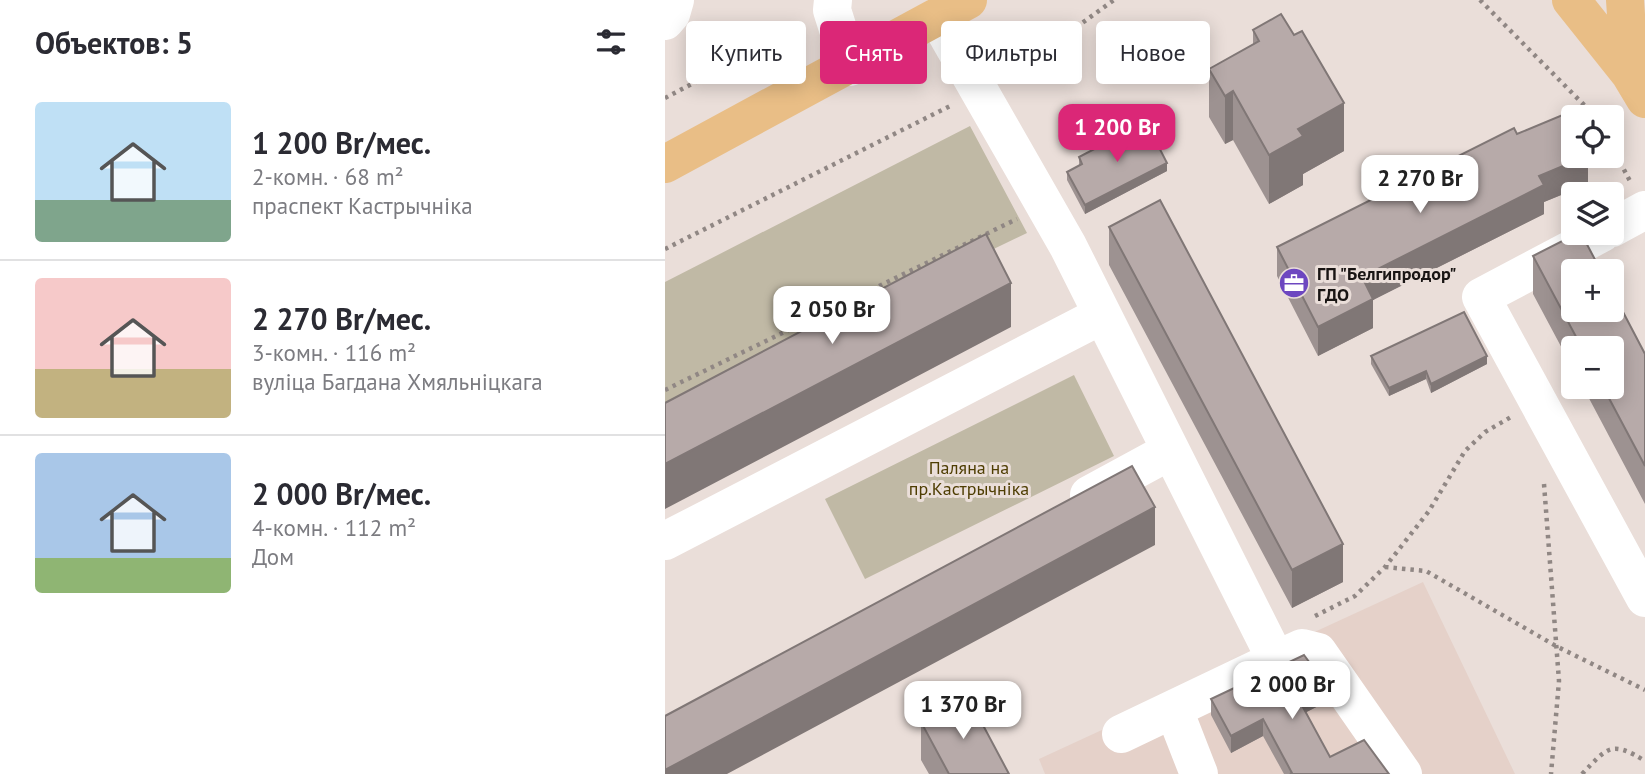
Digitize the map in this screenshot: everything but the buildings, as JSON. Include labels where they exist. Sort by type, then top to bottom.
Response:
[{"type":"main road","points":[[1571,0],[1631,93]]},
{"type":"main road","points":[[1625,0],[1631,93]]},
{"type":"main road","points":[[927,22],[952,8]]},
{"type":"main road","points":[[665,164],[820,82]]},
{"type":"lane","points":[[665,20],[671,14],[675,0]]},
{"type":"lane","points":[[952,8],[978,93],[1044,206],[1102,315],[1270,650]]},
{"type":"lane","points":[[1624,221],[1645,210]]},
{"type":"lane","points":[[1579,245],[1481,297],[1645,598]]},
{"type":"lane","points":[[665,541],[1102,315]]},
{"type":"lane","points":[[1059,511],[1170,452]]},
{"type":"lane","points":[[1121,734],[1174,710],[1270,650],[1302,648],[1318,652],[1403,774]]},
{"type":"lane","points":[[1174,710],[1199,774]]},
{"type":"path","points":[[665,249],[978,93],[1015,72],[1114,0]]},
{"type":"path","points":[[1480,0],[1584,105]]},
{"type":"path","points":[[665,98],[832,5]]},
{"type":"path","points":[[1614,105],[1631,93]]},
{"type":"path","points":[[665,390],[1044,206]]},
{"type":"path","points":[[1270,650],[1355,596],[1385,567],[1429,511],[1465,451],[1485,432],[1537,401]]},
{"type":"path","points":[[1543,483],[1559,681],[1551,774]]},
{"type":"path","points":[[1385,567],[1426,571],[1556,646],[1645,690]]},
{"type":"path","points":[[1583,774],[1607,749],[1616,747],[1645,761]]},
{"type":"shaded area","points":[[1423,582],[1515,774],[1045,774],[1039,759]]},
{"type":"green space","points":[[970,126],[1027,233],[665,407],[665,282]]},
{"type":"green space","name":"Паляна на пр.Кастрычніка","points":[[1074,375],[1114,456],[865,579],[825,499]]},
{"type":"place","name":"ГП \"Белгипродор\" ГДО","points":[[1294,283]]}]
